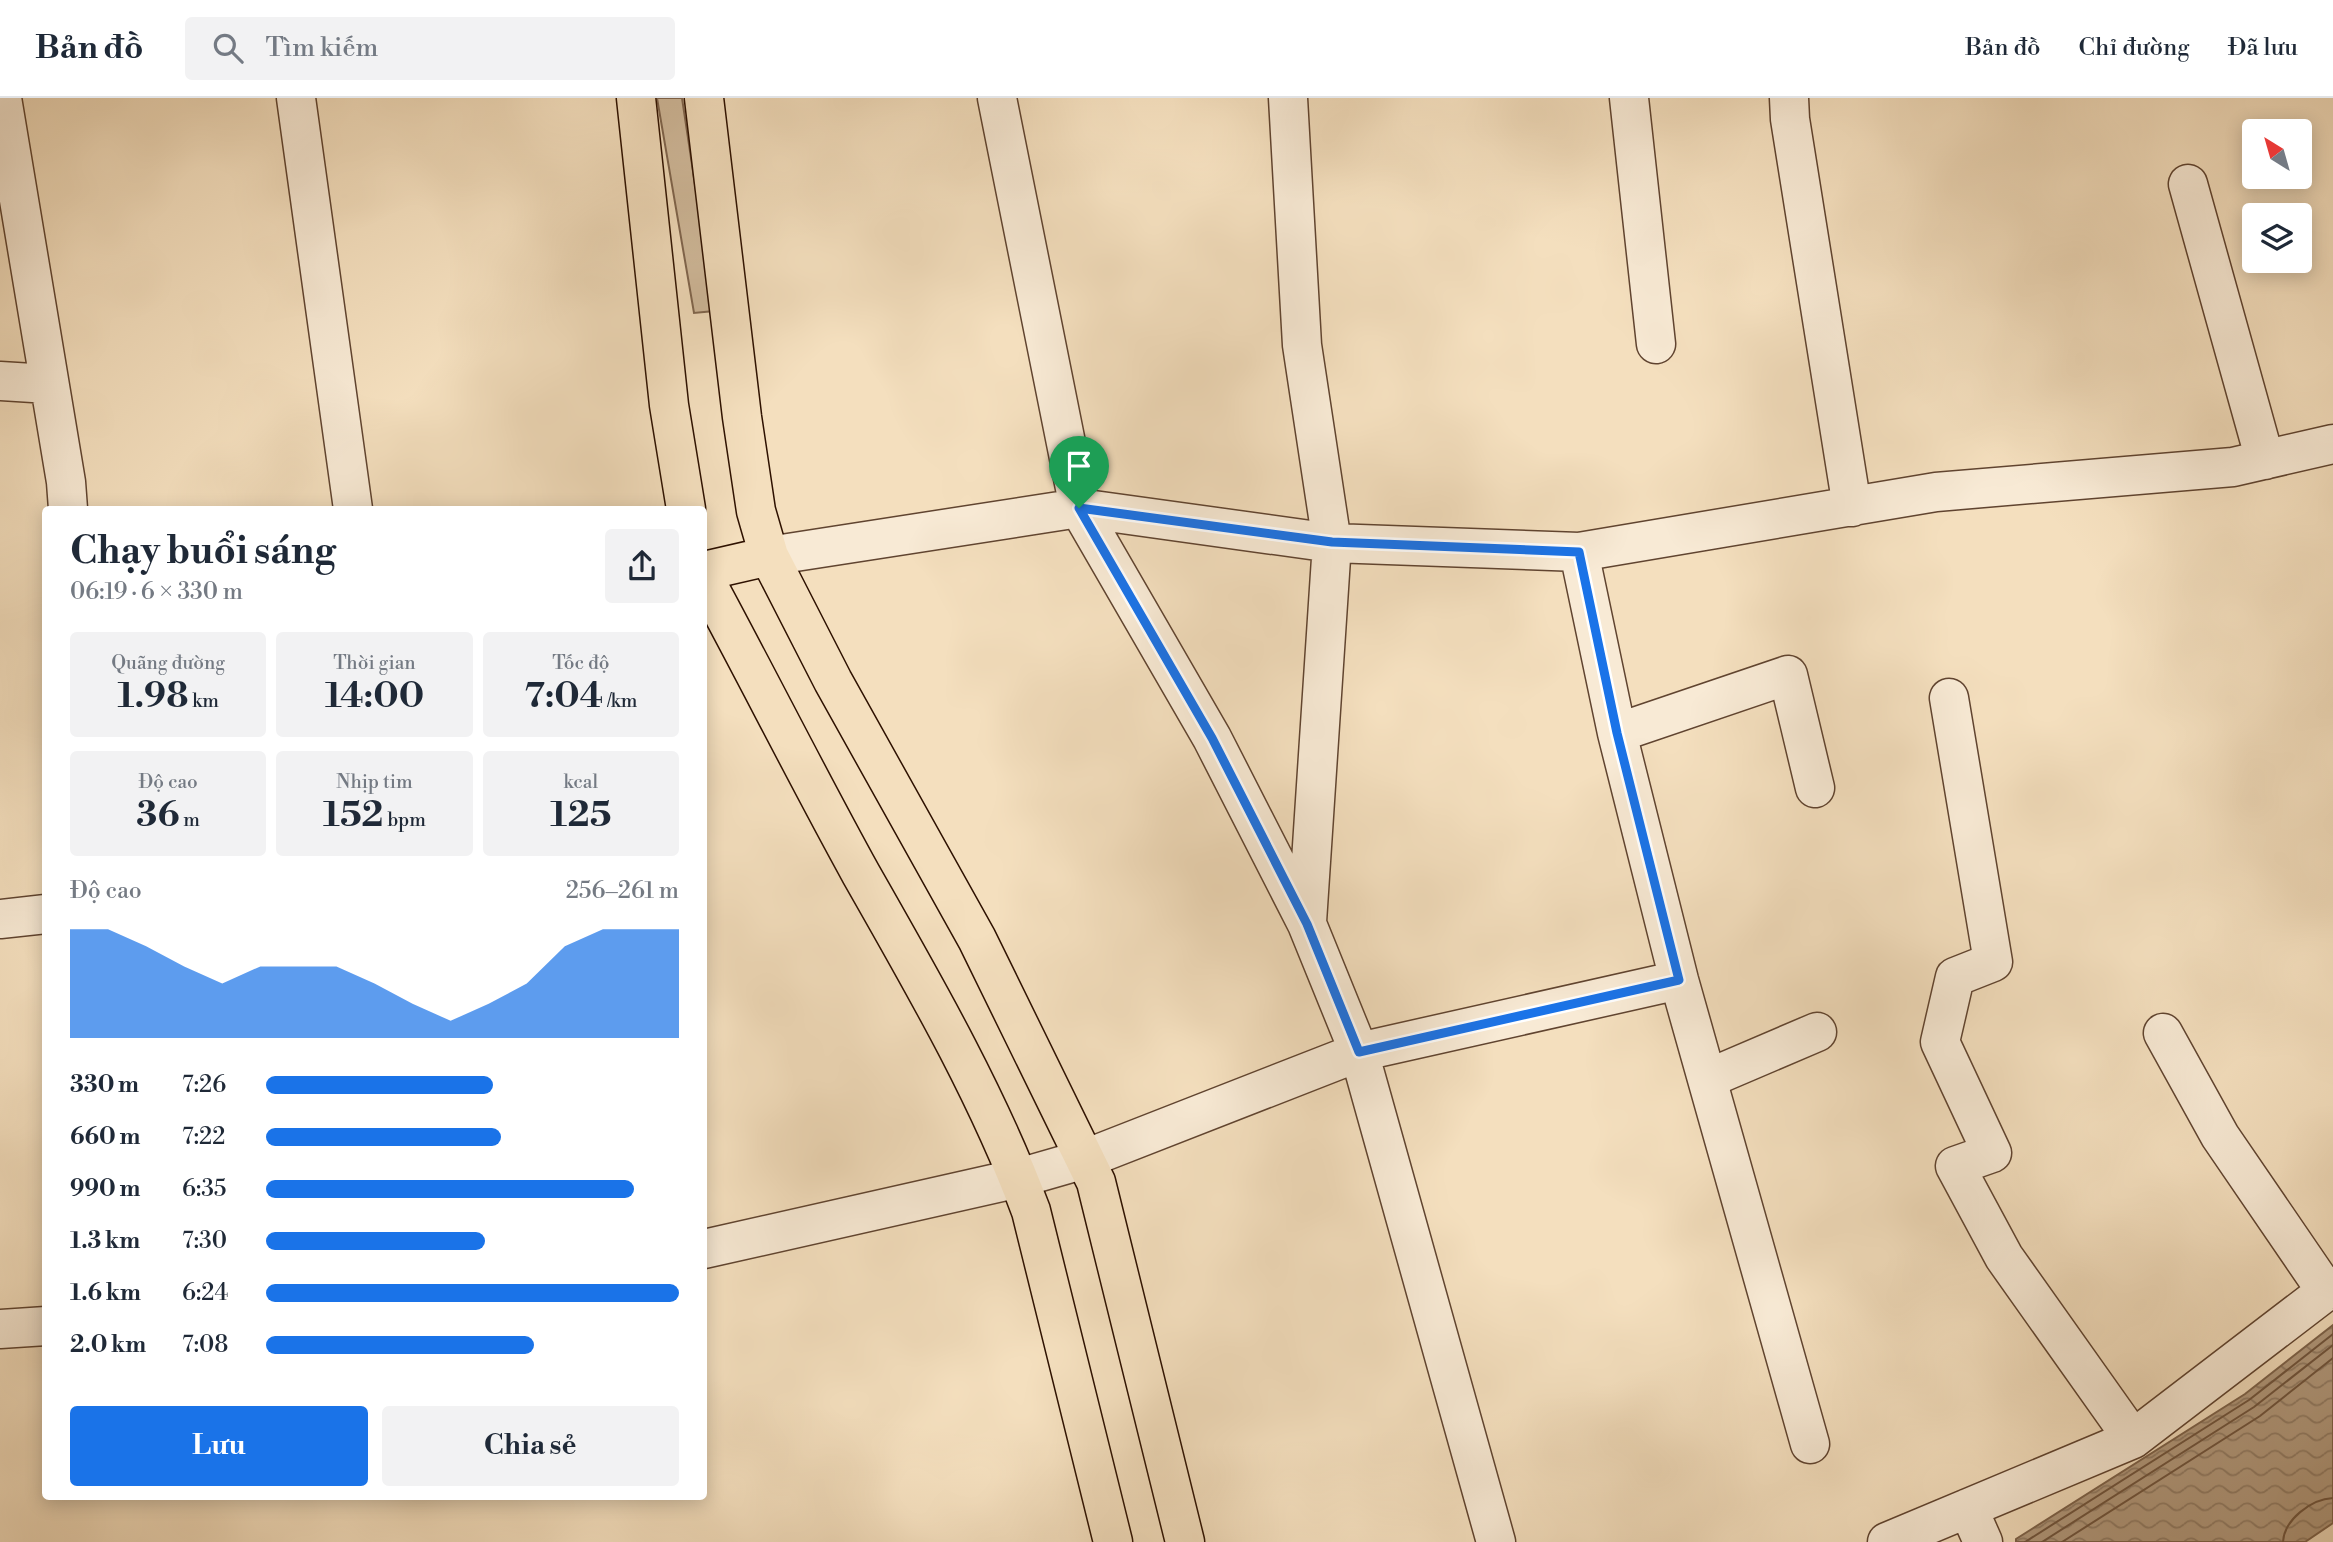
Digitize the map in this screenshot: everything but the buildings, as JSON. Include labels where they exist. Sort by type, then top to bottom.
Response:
[{"type":"main road","points":[[636,98],[669,405],[686,506]]},
{"type":"main road","points":[[704,98],[756,511],[769,556],[833,681],[977,939],[1096,1182],[1185,1542]]},
{"type":"main road","points":[[707,570],[769,556]]},
{"type":"main road","points":[[707,584],[860,872],[937,1007],[1019,1178],[1031,1211],[1113,1542]]},
{"type":"street","points":[[2,98],[8,195],[49,384],[68,506]]},
{"type":"street","points":[[296,98],[353,506]]},
{"type":"street","points":[[996,98],[1079,508],[1212,738],[1307,924],[1359,1052],[1496,1542]]},
{"type":"street","points":[[1288,98],[1302,345],[1332,542],[1307,924]]},
{"type":"street","points":[[1629,98],[1656,344]]},
{"type":"street","points":[[1789,98],[1790,120],[1852,507]]},
{"type":"street","points":[[2188,184],[2265,460]]},
{"type":"street","points":[[0,381],[49,384]]},
{"type":"street","points":[[769,556],[1079,508],[1332,542],[1579,552],[1936,492],[2233,467],[2333,444]]},
{"type":"street","points":[[1579,552],[1617,733],[1679,980],[1810,1444]]},
{"type":"street","points":[[1617,733],[1788,675],[1815,788]]},
{"type":"street","points":[[1949,698],[1993,962],[1955,977],[1940,1042],[1992,1153],[1955,1166],[2004,1257],[2133,1439]]},
{"type":"street","points":[[0,919],[42,914]]},
{"type":"street","points":[[708,1238],[1019,1178],[1085,1159],[1359,1052],[1679,980]]},
{"type":"street","points":[[1707,1080],[1817,1032]]},
{"type":"street","points":[[1887,1542],[2133,1439],[2329,1289],[2220,1136],[2164,1033]]},
{"type":"street","points":[[0,1329],[42,1326]]},
{"type":"street","points":[[1968,1508],[1983,1542]]},
{"type":"shaded area","points":[[657,98],[682,98],[714,311],[694,313]]},
{"type":"water","points":[[2333,1325],[2333,1523],[2305,1542],[2016,1542],[2016,1539],[2245,1394]]},
{"type":"route","points":[[1079,508],[1332,542],[1579,552],[1617,733],[1679,980],[1359,1052],[1307,924],[1212,738],[1079,508]]}]
